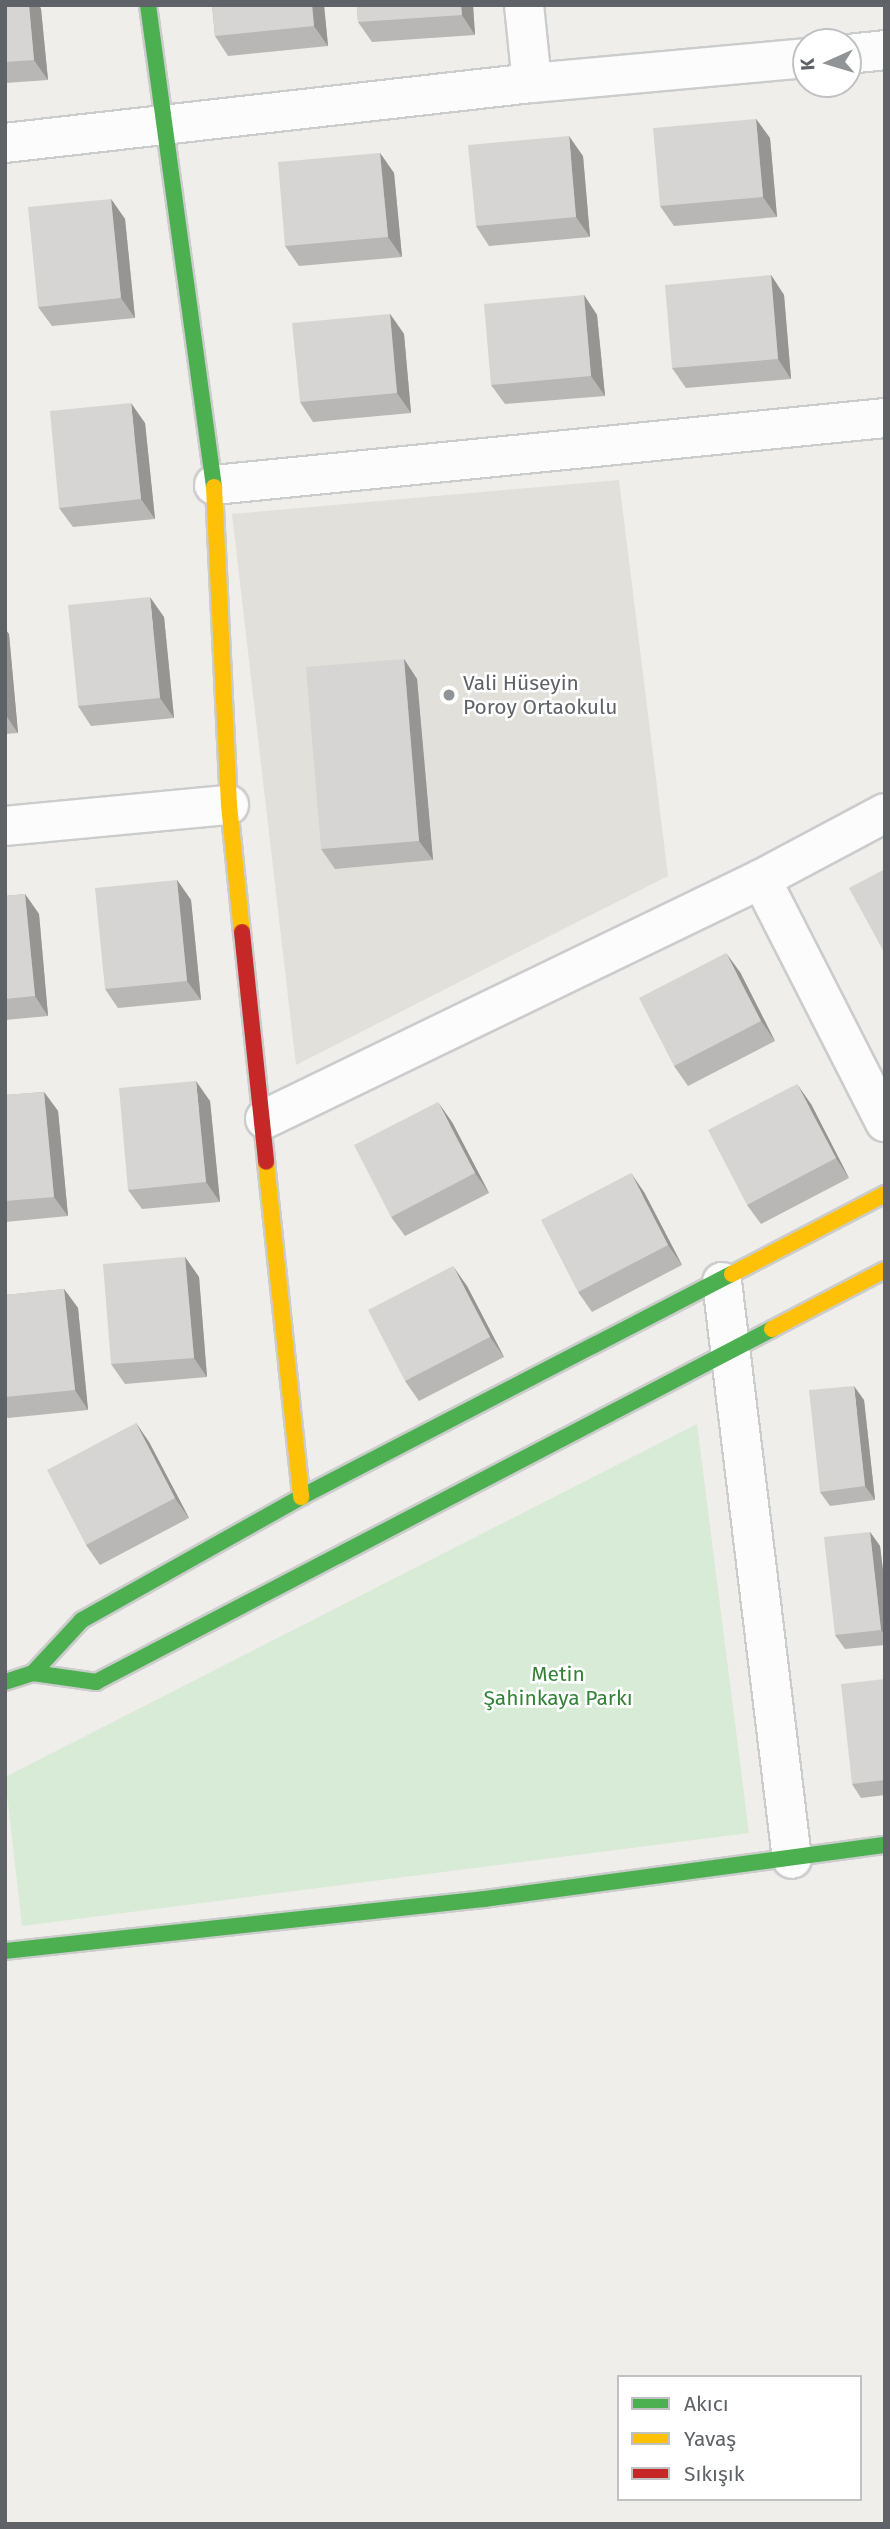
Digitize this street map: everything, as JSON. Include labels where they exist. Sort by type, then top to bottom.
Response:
[{"type":"street","points":[[148,5],[162,127],[214,485],[229,805],[265,1119],[301,1497]]},
{"type":"street","points":[[524,5],[532,83]]},
{"type":"street","points":[[862,52],[885,50]]},
{"type":"street","points":[[5,143],[532,83],[792,59]]},
{"type":"street","points":[[214,485],[885,418]]},
{"type":"street","points":[[5,826],[229,805]]},
{"type":"street","points":[[265,1119],[761,879],[885,813]]},
{"type":"street","points":[[761,879],[885,1122]]},
{"type":"street","points":[[33,1673],[82,1620],[301,1497],[722,1283],[885,1194]]},
{"type":"street","points":[[5,1682],[33,1673],[96,1682],[885,1270]]},
{"type":"street","points":[[722,1283],[792,1859]]},
{"type":"street","points":[[5,1951],[156,1938],[792,1859],[885,1845]]},
{"type":"shaded area","name":"Vali Hüseyin Poroy Ortaokulu","points":[[619,480],[668,876],[296,1065],[232,514]]},
{"type":"green space","name":"Metin Şahinkaya Parkı","points":[[697,1424],[749,1833],[22,1926],[5,1777]]},
{"type":"building","points":[[5,5],[29,5],[34,60],[5,62]]},
{"type":"building","points":[[212,5],[312,5],[314,26],[215,36]]},
{"type":"building","points":[[357,5],[461,5],[462,15],[358,22]]},
{"type":"building","points":[[756,119],[763,197],[660,206],[653,128]]},
{"type":"building","points":[[569,136],[576,217],[476,226],[468,145]]},
{"type":"building","points":[[380,153],[388,237],[285,246],[278,162]]},
{"type":"building","points":[[111,199],[121,298],[38,307],[28,207]]},
{"type":"building","points":[[771,275],[778,359],[672,368],[665,285]]},
{"type":"building","points":[[584,295],[591,376],[491,385],[484,304]]},
{"type":"building","points":[[390,314],[397,393],[300,402],[292,323]]},
{"type":"building","points":[[131,403],[141,499],[59,508],[50,411]]},
{"type":"building","points":[[150,597],[160,698],[78,706],[68,605]]},
{"type":"building","points":[[404,659],[419,841],[321,849],[306,667]]},
{"type":"building","points":[[885,869],[885,954],[849,888]]},
{"type":"building","points":[[177,880],[187,981],[105,989],[95,888]]},
{"type":"building","points":[[25,894],[35,996],[5,999],[5,896]]},
{"type":"building","points":[[726,953],[761,1021],[674,1066],[639,998]]},
{"type":"building","points":[[196,1081],[206,1182],[128,1190],[119,1088]]},
{"type":"building","points":[[797,1084],[836,1158],[747,1205],[708,1130]]},
{"type":"building","points":[[44,1092],[54,1197],[5,1201],[5,1095]]},
{"type":"building","points":[[438,1102],[475,1173],[391,1217],[354,1145]]},
{"type":"building","points":[[631,1173],[668,1245],[578,1292],[541,1220]]},
{"type":"building","points":[[185,1257],[194,1358],[111,1364],[103,1264]]},
{"type":"building","points":[[453,1266],[490,1337],[405,1381],[368,1310]]},
{"type":"building","points":[[64,1289],[75,1390],[5,1397],[5,1295]]},
{"type":"building","points":[[854,1386],[865,1486],[820,1492],[809,1390]]},
{"type":"building","points":[[136,1423],[175,1498],[86,1545],[47,1470]]},
{"type":"building","points":[[870,1532],[881,1630],[835,1635],[824,1537]]},
{"type":"building","points":[[885,1679],[885,1780],[852,1784],[841,1684]]},
{"type":"traffic: fast","points":[[148,5],[214,487]]},
{"type":"traffic: fast","points":[[33,1673],[82,1620],[301,1497],[732,1274]]},
{"type":"traffic: fast","points":[[5,1682],[33,1673],[96,1682],[772,1329]]},
{"type":"traffic: fast","points":[[5,1951],[484,1899],[885,1845]]},
{"type":"traffic: slow","points":[[214,487],[229,805],[242,932]]},
{"type":"traffic: slow","points":[[266,1162],[301,1497]]},
{"type":"traffic: slow","points":[[732,1274],[885,1194]]},
{"type":"traffic: slow","points":[[772,1329],[885,1270]]},
{"type":"traffic: jam","points":[[242,932],[266,1162]]},
{"type":"place","name":"Vali Hüseyin Poroy Ortaokulu","points":[[449,695]]}]
